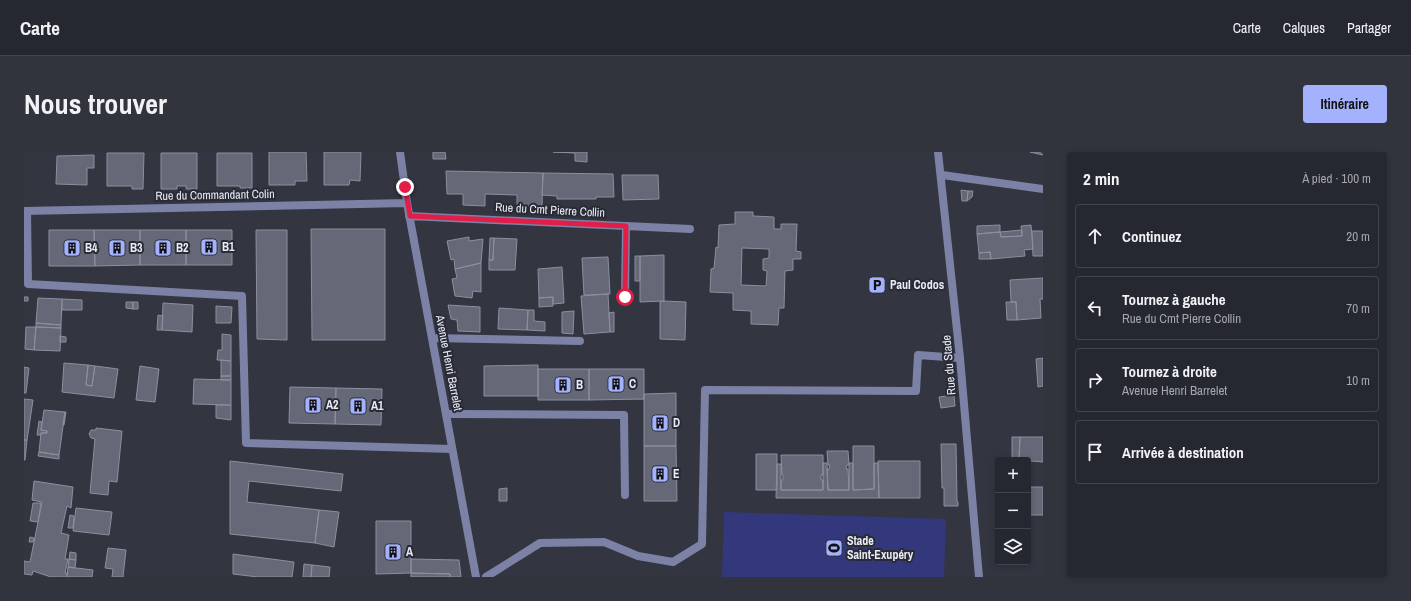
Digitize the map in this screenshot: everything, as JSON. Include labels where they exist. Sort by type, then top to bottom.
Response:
[{"type":"street","name":"Avenue Henri Barrelet","points":[[400,152],[407,203],[476,577]]},
{"type":"street","name":"Rue du Stade","points":[[938,152],[942,175],[960,358],[979,577]]},
{"type":"street","points":[[942,175],[1043,189]]},
{"type":"street","name":"Rue du Commandant Colin","points":[[26,211],[407,203]]},
{"type":"street","points":[[26,211],[28,284],[242,296],[246,443],[452,449]]},
{"type":"street","name":"Rue du Cmt Pierre Collin","points":[[410,216],[690,229]]},
{"type":"street","points":[[625,297],[626,226]]},
{"type":"street","points":[[432,338],[580,341]]},
{"type":"street","points":[[486,577],[540,543],[604,542],[638,556],[673,562],[702,544],[704,390],[916,391],[918,355],[960,358]]},
{"type":"street","points":[[446,414],[624,415],[625,495]]},
{"type":"shaded area","name":"Stade Saint-Exupéry","points":[[724,512],[946,519],[944,577],[722,577]]},
{"type":"building","points":[[269,152],[306,152],[307,181],[295,181],[295,185],[269,185]]},
{"type":"building","points":[[324,152],[361,152],[360,181],[350,180],[349,185],[324,185]]},
{"type":"building","points":[[433,152],[445,152],[446,159],[433,159]]},
{"type":"building","points":[[553,152],[587,152],[587,162],[575,161],[575,153]]},
{"type":"building","points":[[1030,152],[1043,152],[1043,155]]},
{"type":"building","points":[[107,153],[144,153],[143,189],[132,189],[132,186],[107,186]]},
{"type":"building","points":[[161,153],[197,153],[197,189],[186,189],[186,186],[177,186],[177,189],[161,189]]},
{"type":"building","points":[[217,153],[252,153],[252,188],[240,188],[240,186],[217,186]]},
{"type":"building","points":[[94,155],[94,168],[87,168],[87,185],[56,184],[57,156]]},
{"type":"building","points":[[446,171],[543,173],[542,206],[517,206],[517,195],[485,194],[485,206],[463,205],[463,194],[447,194]]},
{"type":"building","points":[[543,173],[613,174],[614,197],[596,197],[596,199],[557,199],[557,196],[542,195]]},
{"type":"building","points":[[622,175],[658,175],[659,199],[623,200]]},
{"type":"building","points":[[961,190],[968,191],[967,201],[962,201]]},
{"type":"building","points":[[968,191],[973,191],[972,197],[967,201]]},
{"type":"building","points":[[735,212],[753,212],[753,216],[774,217],[774,229],[781,229],[781,224],[797,224],[796,251],[801,252],[801,259],[793,259],[793,270],[785,271],[784,308],[779,308],[778,325],[751,324],[751,311],[733,310],[733,293],[710,292],[711,269],[714,268],[716,247],[718,248],[719,225],[735,224]],"holes":[[[742,248],[769,249],[769,258],[763,259],[763,270],[767,271],[766,286],[741,285]]]},
{"type":"building","points":[[1000,225],[1000,232],[977,234],[977,226]]},
{"type":"building","points":[[1031,225],[1033,249],[1024,250],[1025,256],[991,259],[990,252],[979,253],[977,234],[1000,232],[1001,237],[1022,236],[1021,226]]},
{"type":"building","points":[[311,229],[385,229],[385,340],[312,340]]},
{"type":"building","name":"B4","points":[[49,230],[94,230],[95,266],[49,266]]},
{"type":"building","name":"B3","points":[[94,230],[140,230],[140,265],[95,266]]},
{"type":"building","name":"B2","points":[[140,230],[186,230],[186,265],[140,265]]},
{"type":"building","name":"B1","points":[[186,230],[232,230],[232,265],[186,265]]},
{"type":"building","points":[[256,230],[287,230],[287,340],[257,339]]},
{"type":"building","points":[[1022,230],[1022,236],[1001,237],[1000,232]]},
{"type":"building","points":[[1032,231],[1043,231],[1043,256],[1033,256]]},
{"type":"building","points":[[469,237],[469,241],[483,239],[481,263],[455,269],[454,259],[451,260],[447,241]]},
{"type":"building","points":[[490,238],[494,238],[493,260],[489,260]]},
{"type":"building","points":[[494,238],[517,239],[515,270],[489,270],[489,260],[493,260]]},
{"type":"building","points":[[990,252],[991,259],[979,259],[979,253]]},
{"type":"building","points":[[664,255],[664,301],[640,302],[640,256]]},
{"type":"building","points":[[635,256],[640,256],[640,281],[635,281]]},
{"type":"building","points":[[608,257],[610,294],[584,295],[582,258]]},
{"type":"building","points":[[481,263],[481,292],[473,291],[472,298],[455,296],[452,279],[457,278],[455,269]]},
{"type":"building","points":[[562,267],[564,303],[553,304],[553,297],[539,298],[538,269]]},
{"type":"building","points":[[1043,278],[1043,299],[1040,299],[1041,318],[1017,320],[1016,302],[1011,302],[1010,280]]},
{"type":"building","points":[[608,294],[610,332],[584,334],[581,296]]},
{"type":"building","points":[[24,297],[28,297],[28,301],[24,301]]},
{"type":"building","points":[[553,297],[553,306],[539,307],[539,298]]},
{"type":"building","points":[[38,298],[62,299],[61,325],[36,323]]},
{"type":"building","points":[[62,299],[82,300],[82,310],[62,310]]},
{"type":"building","points":[[126,302],[133,302],[133,309],[126,308]]},
{"type":"building","points":[[133,302],[138,302],[138,309],[133,309]]},
{"type":"building","points":[[660,302],[686,302],[685,340],[660,339]]},
{"type":"building","points":[[1006,302],[1016,302],[1017,320],[1007,320]]},
{"type":"building","points":[[163,303],[193,305],[192,332],[162,330]]},
{"type":"building","points":[[448,305],[480,307],[480,332],[458,331],[457,320],[451,319]]},
{"type":"building","points":[[216,306],[232,307],[231,323],[216,323]]},
{"type":"building","points":[[499,308],[528,310],[527,330],[498,329]]},
{"type":"building","points":[[528,310],[534,310],[534,321],[545,322],[545,331],[527,330]]},
{"type":"building","points":[[574,311],[573,334],[562,333],[562,312]]},
{"type":"building","points":[[614,312],[614,332],[610,332],[609,313]]},
{"type":"building","points":[[158,315],[163,316],[162,330],[157,330]]},
{"type":"building","points":[[36,323],[61,325],[61,328],[36,327]]},
{"type":"building","points":[[26,327],[36,327],[34,350],[25,349]]},
{"type":"building","points":[[36,327],[61,328],[60,351],[34,350]]},
{"type":"building","points":[[222,334],[231,335],[231,361],[217,360],[218,350],[222,350]]},
{"type":"building","points":[[60,336],[66,337],[66,342],[60,342]]},
{"type":"building","points":[[1043,358],[1043,386],[1038,387],[1036,359]]},
{"type":"building","points":[[221,360],[231,361],[231,376],[221,376]]},
{"type":"building","points":[[64,363],[88,365],[86,385],[92,386],[95,366],[118,369],[114,398],[62,392]]},
{"type":"building","points":[[88,365],[95,366],[92,386],[86,385]]},
{"type":"building","points":[[538,365],[538,396],[484,396],[484,366]]},
{"type":"building","points":[[140,366],[159,369],[155,402],[136,400]]},
{"type":"building","points":[[24,367],[29,368],[26,393],[24,393]]},
{"type":"building","name":"B","points":[[538,369],[589,369],[589,400],[538,400]]},
{"type":"building","name":"C","points":[[589,369],[644,369],[644,399],[589,400]]},
{"type":"building","points":[[221,376],[231,376],[231,380],[221,380]]},
{"type":"building","points":[[194,379],[231,380],[231,405],[193,404]]},
{"type":"building","name":"A2","points":[[290,387],[336,388],[335,424],[289,423]]},
{"type":"building","name":"A1","points":[[336,388],[382,389],[381,425],[335,424]]},
{"type":"building","name":"D","points":[[676,393],[676,446],[644,446],[644,394]]},
{"type":"building","points":[[954,395],[955,406],[941,408],[939,397]]},
{"type":"building","points":[[24,399],[33,400],[27,440],[24,440]]},
{"type":"building","points":[[216,405],[231,405],[231,420],[216,418]]},
{"type":"building","points":[[44,410],[65,412],[59,455],[39,452],[41,433],[47,433],[47,431],[41,430]]},
{"type":"building","points":[[65,412],[66,412],[63,425]]},
{"type":"building","points":[[39,421],[42,422],[41,430],[47,431],[47,433],[37,435]]},
{"type":"building","points":[[96,428],[122,431],[117,482],[109,481],[108,495],[90,493],[95,439],[91,438],[89,434],[91,430],[96,430]]},
{"type":"building","points":[[1012,437],[1020,437],[1019,457],[1012,457]]},
{"type":"building","points":[[1020,437],[1043,437],[1043,462],[1031,461],[1031,457],[1019,457]]},
{"type":"building","points":[[24,440],[27,440],[25,460],[24,460]]},
{"type":"building","points":[[941,444],[956,444],[958,506],[944,506]]},
{"type":"building","name":"E","points":[[644,446],[676,446],[677,501],[644,501]]},
{"type":"building","points":[[853,446],[874,446],[874,489],[853,490]]},
{"type":"building","points":[[827,451],[848,451],[849,465],[847,465],[846,469],[848,469],[849,490],[828,490],[827,469],[829,469],[830,465],[828,465]]},
{"type":"building","points":[[39,452],[59,455],[59,459],[38,456]]},
{"type":"building","points":[[756,454],[777,454],[777,490],[756,490]]},
{"type":"building","points":[[781,455],[823,455],[823,475],[821,475],[821,480],[823,480],[823,490],[781,490],[781,480],[783,480],[783,475]]},
{"type":"building","points":[[230,461],[343,474],[341,491],[249,481],[247,502],[319,510],[315,543],[230,534]]},
{"type":"building","points":[[878,461],[920,461],[920,498],[879,498]]},
{"type":"building","points":[[823,463],[827,463],[828,490],[849,490],[849,463],[853,463],[853,490],[874,489],[874,463],[878,463],[879,498],[776,498],[777,464],[781,464],[781,490],[823,490]]},
{"type":"building","points":[[34,481],[73,487],[71,508],[67,506],[61,533],[69,535],[65,559],[68,559],[65,573],[67,573],[67,577],[51,577],[33,571],[32,575],[24,574],[24,561],[30,562],[42,502],[32,500]]},
{"type":"building","points":[[1031,487],[1043,487],[1043,515],[1031,515]]},
{"type":"building","points":[[507,488],[507,501],[499,501],[499,489]]},
{"type":"building","points":[[33,503],[41,503],[38,522],[30,521]]},
{"type":"building","points":[[76,508],[112,512],[109,535],[73,531]]},
{"type":"building","points":[[319,510],[339,512],[334,547],[315,543]]},
{"type":"building","points":[[70,515],[74,516],[73,528],[68,528]]},
{"type":"building","name":"A","points":[[376,521],[411,521],[411,573],[376,574]]},
{"type":"building","points":[[30,537],[34,538],[33,542],[29,542]]},
{"type":"building","points":[[108,548],[126,550],[123,577],[112,577],[113,569],[105,568]]},
{"type":"building","points":[[70,552],[76,553],[76,560],[69,559]]},
{"type":"building","points":[[233,554],[294,562],[292,577],[258,577],[233,574]]},
{"type":"building","points":[[69,559],[76,560],[75,568],[68,567]]},
{"type":"building","points":[[411,559],[459,560],[461,577],[450,577],[450,574],[411,573]]},
{"type":"building","points":[[304,564],[312,565],[311,577],[303,577]]},
{"type":"building","points":[[312,565],[330,567],[329,577],[311,577]]},
{"type":"building","points":[[68,567],[93,570],[92,577],[67,577]]},
{"type":"building","points":[[411,573],[450,574],[450,577],[411,577]]},
{"type":"place","name":"B1","points":[[209,247]]},
{"type":"place","name":"B4","points":[[72,248]]},
{"type":"place","name":"B3","points":[[117,248]]},
{"type":"place","name":"B2","points":[[163,248]]},
{"type":"place","name":"Paul Codos","points":[[877,285]]},
{"type":"place","name":"C","points":[[616,384]]},
{"type":"place","name":"B","points":[[563,385]]},
{"type":"place","name":"A2","points":[[313,405]]},
{"type":"place","name":"A1","points":[[358,406]]},
{"type":"place","name":"D","points":[[660,423]]},
{"type":"place","name":"E","points":[[660,474]]},
{"type":"place","name":"Stade Saint-Exupéry","points":[[834,548]]},
{"type":"place","name":"A","points":[[393,552]]},
{"type":"route","points":[[405,187],[410,216],[626,226],[625,297]]}]
